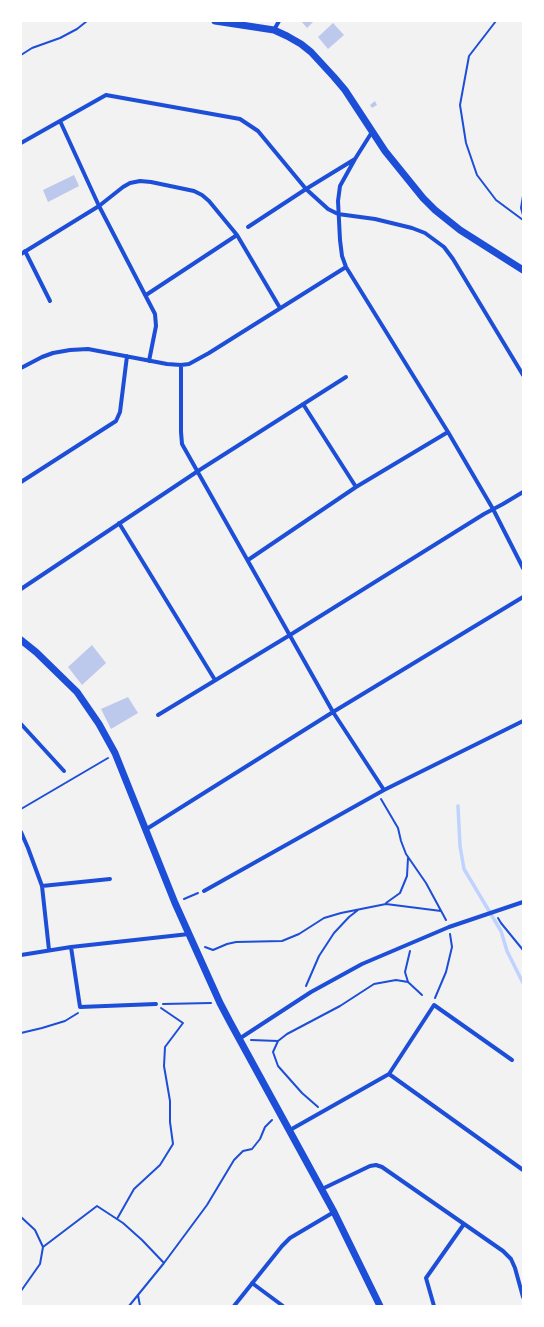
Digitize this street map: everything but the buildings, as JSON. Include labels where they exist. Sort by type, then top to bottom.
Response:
[{"type":"street","points":[[215,21],[274,30],[301,44],[311,52],[345,90],[385,151],[413,186],[435,210],[460,230],[523,270]]},
{"type":"street","points":[[274,30],[279,21]]},
{"type":"street","points":[[21,143],[106,95],[240,119],[258,131],[306,189],[328,209],[338,214],[375,219],[412,228],[425,233],[444,247],[453,259],[523,375]]},
{"type":"street","points":[[60,121],[99,206],[155,314],[156,320],[149,361]]},
{"type":"street","points":[[372,132],[340,186],[338,214],[342,256],[346,266],[448,432],[493,509],[523,568]]},
{"type":"street","points":[[248,227],[355,159]]},
{"type":"street","points":[[21,254],[99,206],[130,183],[140,181],[151,182],[180,188],[194,191],[209,201],[236,235],[280,308]]},
{"type":"street","points":[[146,295],[236,235]]},
{"type":"street","points":[[26,251],[50,300]]},
{"type":"street","points":[[21,368],[42,357],[70,350],[88,349],[168,364],[189,364],[346,266]]},
{"type":"street","points":[[21,482],[116,420],[120,412],[127,356]]},
{"type":"street","points":[[181,365],[182,440],[184,447],[333,712],[384,790]]},
{"type":"street","points":[[21,589],[198,470],[346,376]]},
{"type":"street","points":[[303,404],[356,488]]},
{"type":"street","points":[[248,560],[356,488],[448,432]]},
{"type":"street","points":[[158,715],[484,514],[523,492]]},
{"type":"street","points":[[119,523],[215,680]]},
{"type":"street","points":[[145,830],[333,712],[523,597]]},
{"type":"street","points":[[21,640],[36,652],[77,692],[99,724],[115,753],[175,903],[220,1003],[322,1189],[380,1306]]},
{"type":"street","points":[[204,891],[384,790],[523,721]]},
{"type":"street","points":[[21,724],[64,771]]},
{"type":"street","points":[[21,832],[42,886],[49,950]]},
{"type":"street","points":[[42,886],[110,879]]},
{"type":"street","points":[[239,1039],[311,992],[362,964],[449,927],[523,902]]},
{"type":"street","points":[[21,955],[71,947],[189,934]]},
{"type":"street","points":[[71,947],[80,1007],[156,1004]]},
{"type":"street","points":[[290,1130],[389,1074],[434,1005],[512,1060]]},
{"type":"street","points":[[389,1074],[523,1170]]},
{"type":"street","points":[[322,1189],[362,1168],[376,1165],[382,1167],[503,1251],[511,1260],[515,1268],[523,1297]]},
{"type":"street","points":[[234,1306],[290,1238],[334,1212]]},
{"type":"street","points":[[434,1306],[426,1278],[464,1224]]},
{"type":"street","points":[[252,1283],[283,1306]]},
{"type":"path","points":[[21,55],[32,48],[60,38],[77,29],[87,21]]},
{"type":"path","points":[[496,21],[469,56],[460,105],[466,143],[477,175],[496,200],[523,220]]},
{"type":"path","points":[[523,196],[521,208],[523,215]]},
{"type":"path","points":[[21,809],[115,753]]},
{"type":"path","points":[[377,794],[386,806],[398,828],[401,841],[408,857],[426,883],[442,911],[449,927],[452,947],[446,972],[434,1005]]},
{"type":"path","points":[[386,904],[400,893],[407,876],[408,857]]},
{"type":"path","points":[[175,903],[204,891]]},
{"type":"path","points":[[204,946],[212,950],[236,942],[282,941],[299,934],[324,918],[386,904],[442,911]]},
{"type":"path","points":[[306,987],[319,956],[334,932],[349,917],[360,909]]},
{"type":"path","points":[[495,911],[501,923],[523,950]]},
{"type":"path","points":[[411,943],[405,972],[408,982],[422,995]]},
{"type":"path","points":[[323,1111],[302,1093],[278,1066],[273,1052],[278,1041],[287,1034],[340,1006],[374,984],[396,980],[408,982]]},
{"type":"path","points":[[156,1004],[220,1003]]},
{"type":"path","points":[[117,1219],[134,1189],[160,1165],[173,1144],[170,1122],[170,1100],[164,1066],[165,1047],[183,1023],[156,1004]]},
{"type":"path","points":[[21,1033],[66,1021],[78,1013],[80,1007]]},
{"type":"path","points":[[239,1039],[278,1041]]},
{"type":"path","points":[[129,1306],[164,1263],[207,1205],[234,1160],[244,1151],[252,1149],[260,1139],[265,1127],[272,1120]]},
{"type":"path","points":[[43,1247],[97,1206],[117,1219],[142,1240],[164,1263]]},
{"type":"path","points":[[21,1217],[35,1230],[43,1247],[40,1264],[21,1291]]},
{"type":"path","points":[[138,1295],[140,1306]]},
{"type":"waterway","points":[[458,806],[460,846],[464,869],[501,931],[507,951],[523,983]]}]
